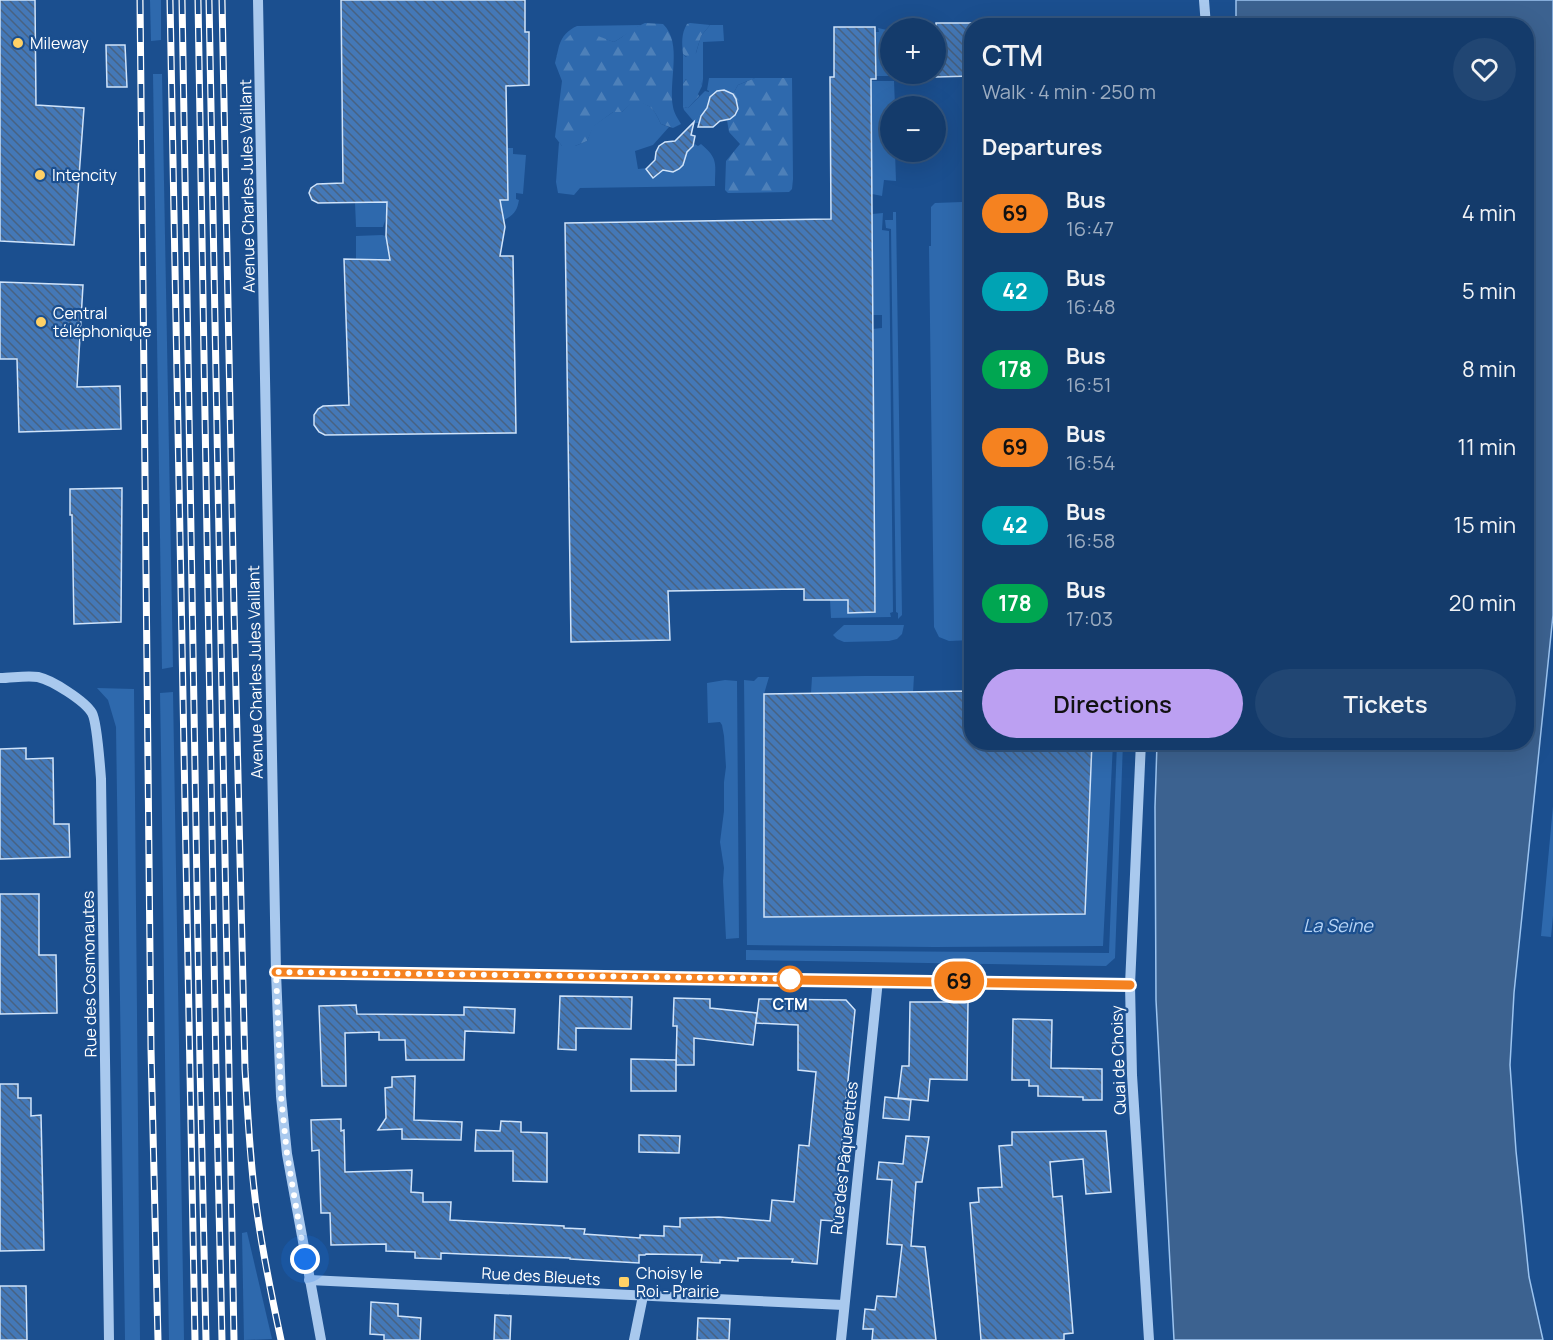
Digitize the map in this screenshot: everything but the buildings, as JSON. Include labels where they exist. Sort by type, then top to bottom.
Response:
[{"type":"street","name":"Avenue Charles Jules Vaillant","points":[[258,0],[276,972],[281,1096],[287,1154],[321,1340]]},
{"type":"street","points":[[1204,0],[1205,18]]},
{"type":"street","name":"Rue des Cosmonautes","points":[[0,678],[37,677],[75,697],[94,715],[101,779],[109,1340]]},
{"type":"street","name":"Quai de Choisy","points":[[1141,750],[1130,985],[1132,1075],[1149,1340]]},
{"type":"street","points":[[276,972],[1130,985]]},
{"type":"street","name":"Rue des Pâquerettes","points":[[841,1340],[878,980]]},
{"type":"street","name":"Rue des Bleuets","points":[[309,1280],[844,1305]]},
{"type":"street","points":[[634,1340],[643,1296]]},
{"type":"green space","points":[[150,0],[161,0],[161,40],[151,41]]},
{"type":"green space","points":[[645,23],[663,24],[669,32],[674,52],[673,107],[681,124],[673,128],[661,124],[651,108],[633,101],[622,112],[613,112],[594,126],[587,141],[575,146],[562,146],[555,137],[562,81],[555,63],[559,46],[571,34],[582,30],[614,42],[630,30]]},
{"type":"green space","points":[[690,23],[710,25],[701,36],[694,59],[691,60],[683,54],[682,42],[685,28]]},
{"type":"green space","points":[[641,25],[614,42],[599,37],[559,46],[566,34],[577,26]]},
{"type":"green space","points":[[710,25],[723,25],[724,41],[703,42],[702,86],[701,82],[686,79],[683,84],[683,54],[686,57],[696,53],[701,36]]},
{"type":"green space","points":[[878,28],[880,28],[880,76],[876,76],[875,32],[879,32]]},
{"type":"green space","points":[[153,74],[162,74],[173,667],[162,669]]},
{"type":"green space","points":[[692,76],[701,82],[702,86],[699,96],[688,108],[683,107],[683,84],[688,77]]},
{"type":"green space","points":[[709,78],[755,78],[738,85],[733,94],[722,91],[712,94],[700,123],[695,123],[683,107],[688,108],[705,91],[709,92],[707,90]]},
{"type":"green space","points":[[755,78],[792,78],[793,179],[792,189],[789,192],[728,193],[725,190],[726,161],[740,144],[729,132],[727,120],[734,115],[737,108],[737,101],[733,94],[738,85]]},
{"type":"green space","points":[[871,81],[880,81],[880,84],[894,84],[895,96],[880,96],[880,162],[895,162],[896,181],[884,180],[882,196],[872,194]]},
{"type":"green space","points":[[633,100],[651,108],[661,124],[669,127],[653,145],[635,151],[638,169],[658,167],[668,171],[678,170],[684,164],[685,153],[691,149],[693,143],[698,146],[701,144],[713,158],[715,186],[580,188],[574,195],[558,193],[556,182],[559,142],[562,146],[575,146],[587,141],[593,126],[613,112],[622,112]]},
{"type":"green space","points":[[507,148],[513,148],[513,154],[526,155],[523,194],[516,193],[516,199],[519,200],[516,210],[504,220],[500,200],[508,199]]},
{"type":"green space","points":[[355,202],[391,202],[383,227],[356,227]]},
{"type":"green space","points":[[962,202],[964,640],[949,641],[939,637],[934,627],[929,246],[931,246],[931,207],[935,203]]},
{"type":"green space","points":[[893,212],[896,212],[902,615],[898,619],[896,612],[891,229],[886,228],[885,220],[893,220]]},
{"type":"green space","points":[[883,213],[882,230],[889,231],[893,612],[890,613],[891,617],[831,618],[830,600],[875,587],[872,329],[882,328],[882,315],[872,315],[872,214]],"holes":[[[876,597],[876,612],[849,613],[848,598]]]},
{"type":"green space","points":[[356,236],[386,236],[391,260],[356,259]]},
{"type":"green space","points":[[844,625],[904,625],[902,634],[897,639],[844,642],[833,635]]},
{"type":"green space","points":[[914,676],[913,693],[811,693],[812,677]]},
{"type":"green space","points":[[758,677],[769,677],[764,694],[764,917],[1085,914],[1092,750],[1113,750],[1103,946],[747,945],[744,680],[754,681]]},
{"type":"green space","points":[[737,681],[739,938],[726,939],[724,868],[720,842],[726,767],[724,736],[720,722],[708,723],[707,683]]},
{"type":"green space","points":[[97,688],[134,689],[140,1340],[125,1340],[116,727],[108,700]]},
{"type":"green space","points":[[173,692],[184,1340],[169,1340],[160,693]]},
{"type":"green space","points":[[1117,750],[1123,750],[1115,958],[1106,966],[746,960],[746,950],[1109,953]]},
{"type":"green space","points":[[1553,806],[1553,916],[1551,937],[1541,936]]},
{"type":"green space","points":[[247,1232],[272,1339],[244,1340],[242,1233]]},
{"type":"water","name":"La Seine","points":[[1236,0],[1553,0],[1553,615],[1514,993],[1510,1065],[1529,1277],[1543,1340],[1174,1340],[1156,1000],[1157,750],[1534,750],[1534,18],[1236,18]]},
{"type":"railway","points":[[140,0],[151,1049],[158,1340]]},
{"type":"railway","points":[[170,0],[195,1340]]},
{"type":"railway","points":[[182,0],[206,1340]]},
{"type":"railway","points":[[198,0],[222,1340]]},
{"type":"railway","points":[[209,0],[234,1340]]},
{"type":"railway","points":[[222,0],[245,1069],[259,1228],[281,1340]]},
{"type":"bus line","name":"69","points":[[276,972],[1130,985]]},
{"type":"place","name":"Mileway","points":[[18,43]]},
{"type":"place","name":"Intencity","points":[[40,175]]},
{"type":"place","name":"Central téléphonique","points":[[41,322]]},
{"type":"place","name":"CTM","points":[[790,979]]},
{"type":"place","name":"Choisy le Roi - Prairie","points":[[624,1282]]},
{"type":"route","points":[[305,1259],[287,1154],[281,1096],[276,972],[790,979]]}]
